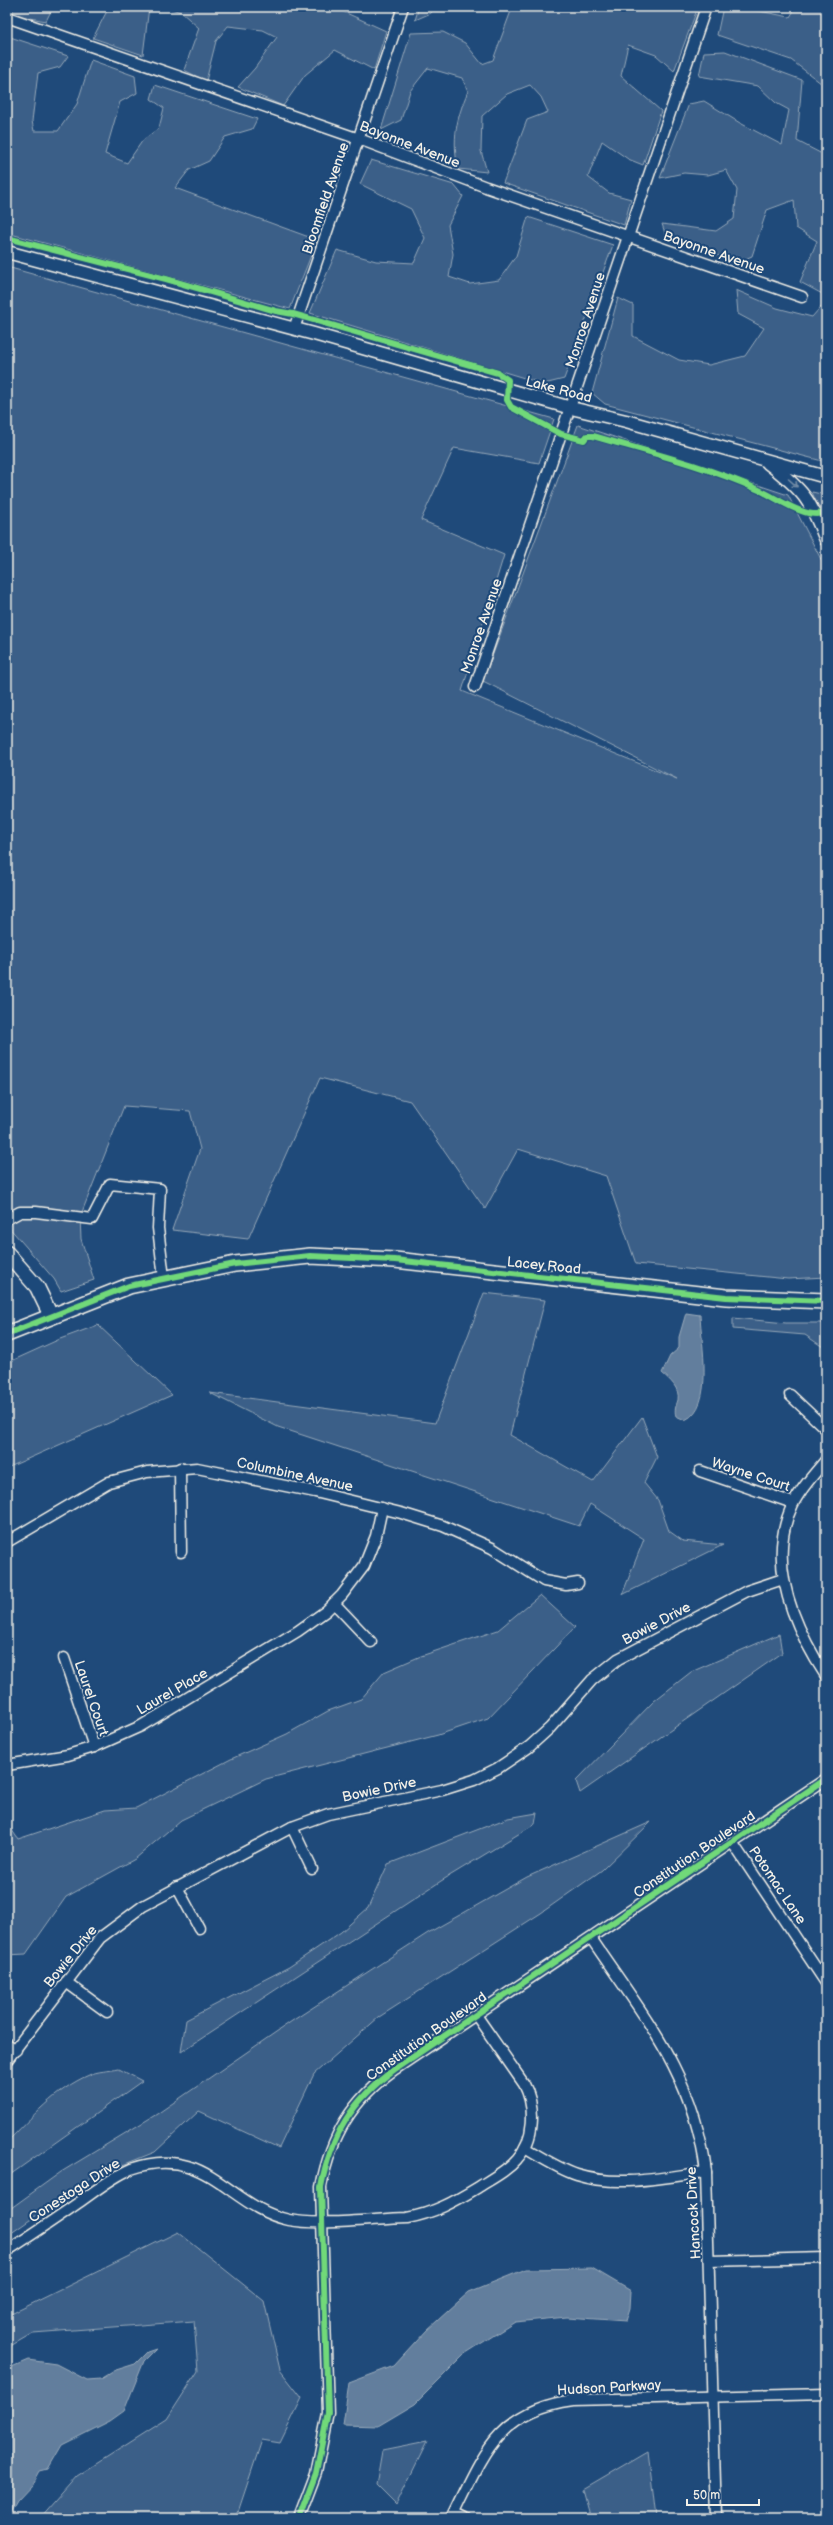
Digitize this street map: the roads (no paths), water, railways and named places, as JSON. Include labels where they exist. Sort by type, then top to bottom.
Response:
[{"type":"main road","points":[[7,1253],[37,1287],[52,1316]]},
{"type":"main road","name":"Lacey Road","points":[[7,1334],[129,1286],[164,1278],[260,1261],[310,1256],[372,1258],[704,1294],[826,1301]]},
{"type":"street","name":"Bloomfield Avenue","points":[[294,329],[403,7]]},
{"type":"street","name":"Monroe Avenue","points":[[476,687],[626,237],[706,7]]},
{"type":"street","name":"Bayonne Avenue","points":[[7,17],[359,139],[486,187],[626,237],[802,297]]},
{"type":"street","name":"Lake Road","points":[[7,252],[159,291],[570,408],[826,477]]},
{"type":"street","points":[[763,459],[800,489],[815,514],[826,540]]},
{"type":"street","points":[[7,1219],[20,1212],[36,1212],[92,1219],[110,1184],[160,1189],[158,1228],[164,1278]]},
{"type":"street","points":[[790,1395],[826,1429]]},
{"type":"street","points":[[826,1460],[793,1502],[782,1544],[783,1579],[800,1630],[826,1676]]},
{"type":"street","points":[[180,1468],[181,1552]]},
{"type":"street","name":"Columbine Avenue","points":[[7,1542],[108,1482],[147,1472],[180,1468],[212,1471],[316,1492],[382,1508],[443,1526],[492,1548],[544,1581],[566,1586],[578,1583]]},
{"type":"street","name":"Wayne Court","points":[[700,1471],[793,1502]]},
{"type":"street","name":"Laurel Place","points":[[7,1765],[68,1755],[94,1747],[140,1726],[174,1708],[298,1631],[334,1603],[364,1566],[376,1536],[382,1508]]},
{"type":"street","name":"Bowie Drive","points":[[7,2060],[100,1938],[119,1922],[177,1887],[292,1827],[328,1814],[442,1790],[474,1780],[498,1768],[529,1747],[550,1728],[592,1680],[618,1659],[747,1591],[783,1579]]},
{"type":"street","points":[[334,1603],[371,1642]]},
{"type":"street","name":"Laurel Court","points":[[64,1658],[94,1747]]},
{"type":"street","name":"Constitution Boulevard","points":[[299,2518],[308,2497],[322,2453],[328,2413],[321,2187],[327,2158],[354,2106],[375,2084],[826,1779]]},
{"type":"street","points":[[292,1827],[312,1869]]},
{"type":"street","name":"Potomac Lane","points":[[732,1842],[826,1983]]},
{"type":"street","points":[[177,1887],[199,1928]]},
{"type":"street","name":"Hancock Drive","points":[[591,1938],[677,2070],[697,2123],[706,2172],[716,2518]]},
{"type":"street","points":[[66,1982],[107,2012]]},
{"type":"street","name":"Conestoga Drive","points":[[7,2251],[120,2174],[144,2166],[156,2164],[179,2165],[207,2173],[260,2209],[289,2220],[321,2221],[407,2218],[425,2214],[450,2204],[492,2179],[517,2159],[525,2148],[532,2120],[530,2096],[476,2015]]},
{"type":"street","points":[[7,2044],[16,2050]]},
{"type":"street","points":[[525,2148],[576,2174],[594,2179],[636,2180],[706,2172]]},
{"type":"street","points":[[709,2261],[826,2258]]},
{"type":"street","name":"Hudson Parkway","points":[[454,2515],[483,2456],[495,2439],[508,2426],[535,2408],[574,2400],[826,2394]]},
{"type":"street","points":[[454,2515],[466,2518]]}]
